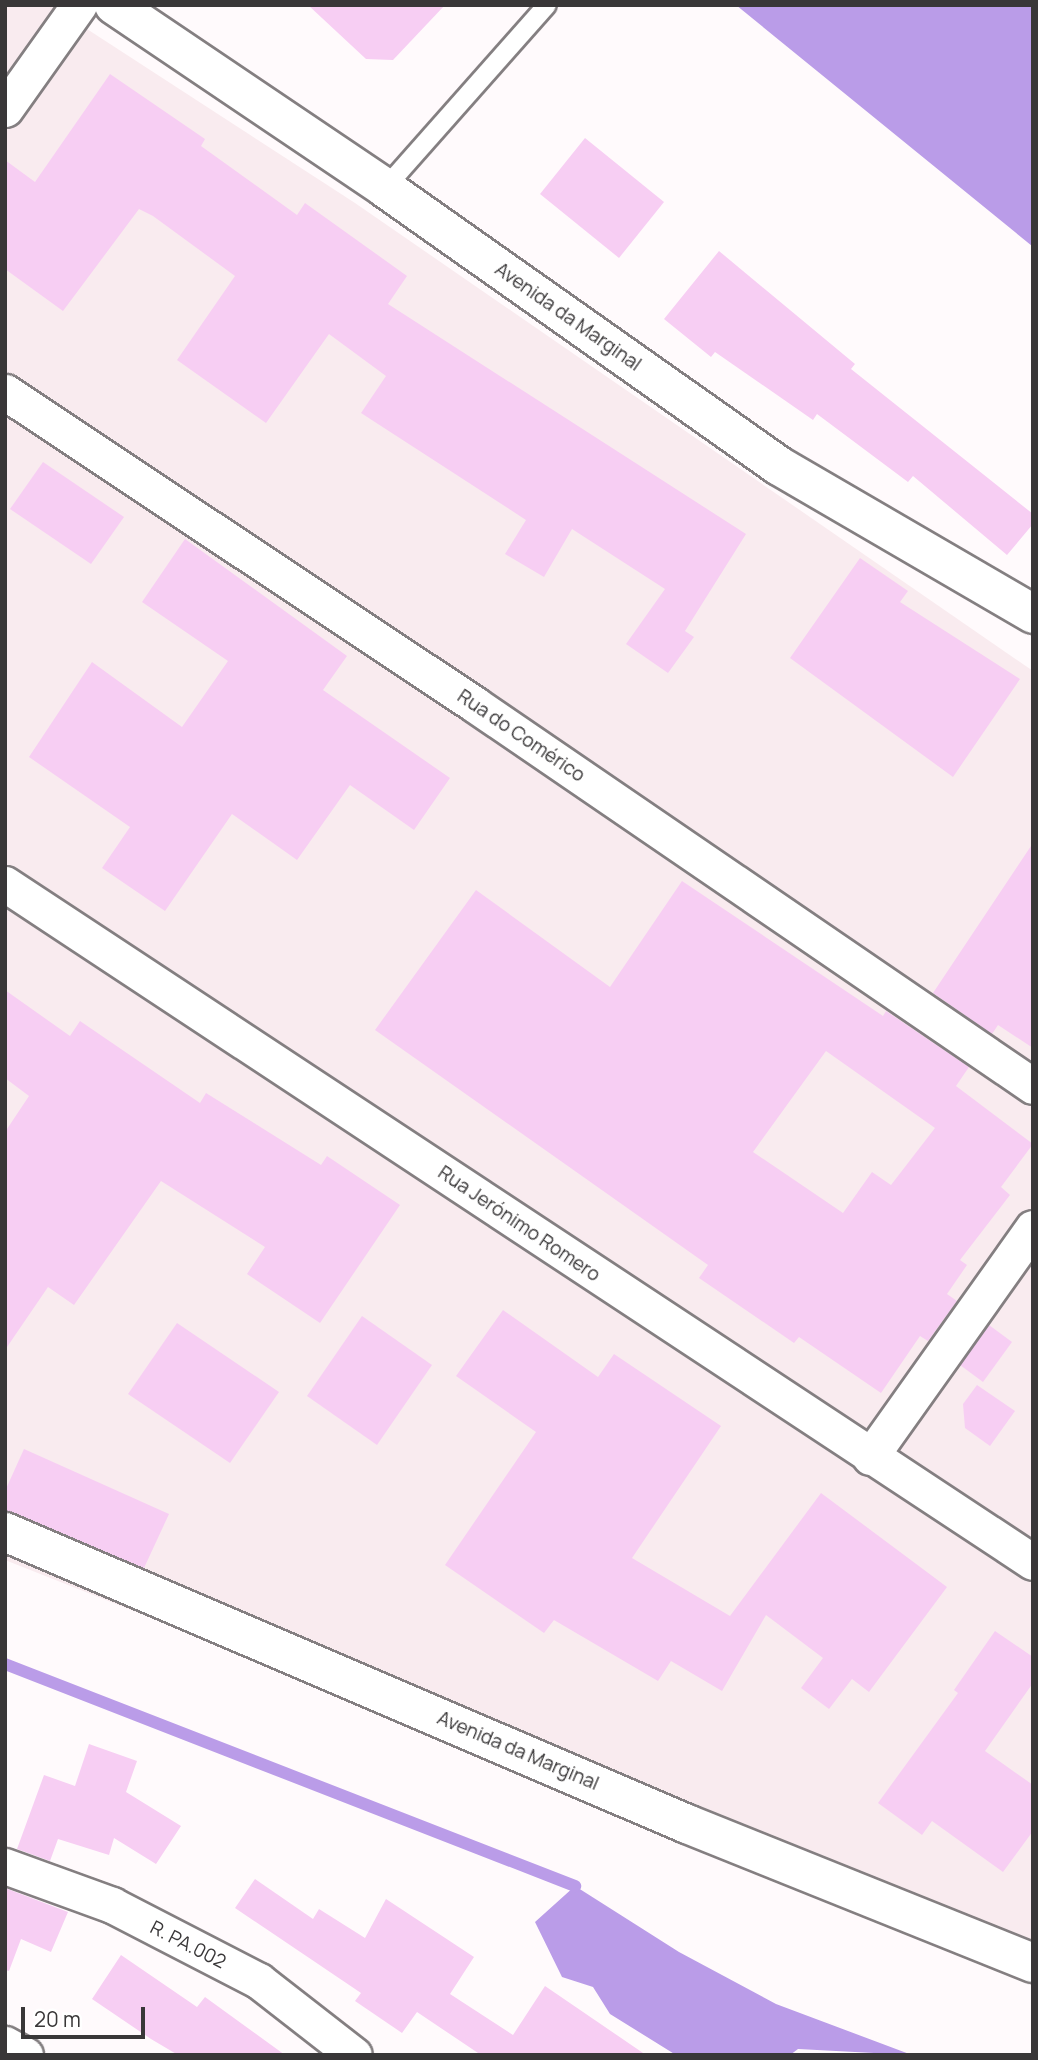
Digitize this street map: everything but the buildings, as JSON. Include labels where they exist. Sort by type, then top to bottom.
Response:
[{"type":"street","points":[[5,109],[79,5]]},
{"type":"street","name":"Avenida da Marginal","points":[[114,5],[385,188],[779,466],[1033,614]]},
{"type":"street","name":"Rua do Comérico","points":[[5,392],[474,704],[1033,1086]]},
{"type":"street","name":"Rua Jerónimo Romero","points":[[5,884],[1033,1562]]},
{"type":"street","points":[[870,1457],[1033,1228]]},
{"type":"street","name":"Avenida da Marginal","points":[[5,1532],[687,1824],[1033,1963]]},
{"type":"street","name":"R. PA.002","points":[[5,1866],[112,1905],[259,1981],[354,2055]]},
{"type":"street","points":[[5,2044],[25,2055]]},
{"type":"lane","points":[[385,188],[547,5]]},
{"type":"shaded area","points":[[5,5],[50,5],[355,203],[1033,671],[1033,1968],[5,1560]]},
{"type":"shaded area","points":[[736,5],[1033,5],[1033,247],[1032,246]]},
{"type":"shaded area","points":[[575,1886],[679,1952],[776,2004],[912,2055],[798,2049],[790,2055],[676,2055],[610,2014],[593,1987],[562,1977],[535,1922]]},
{"type":"waterway","points":[[5,1664],[575,1886]]}]
